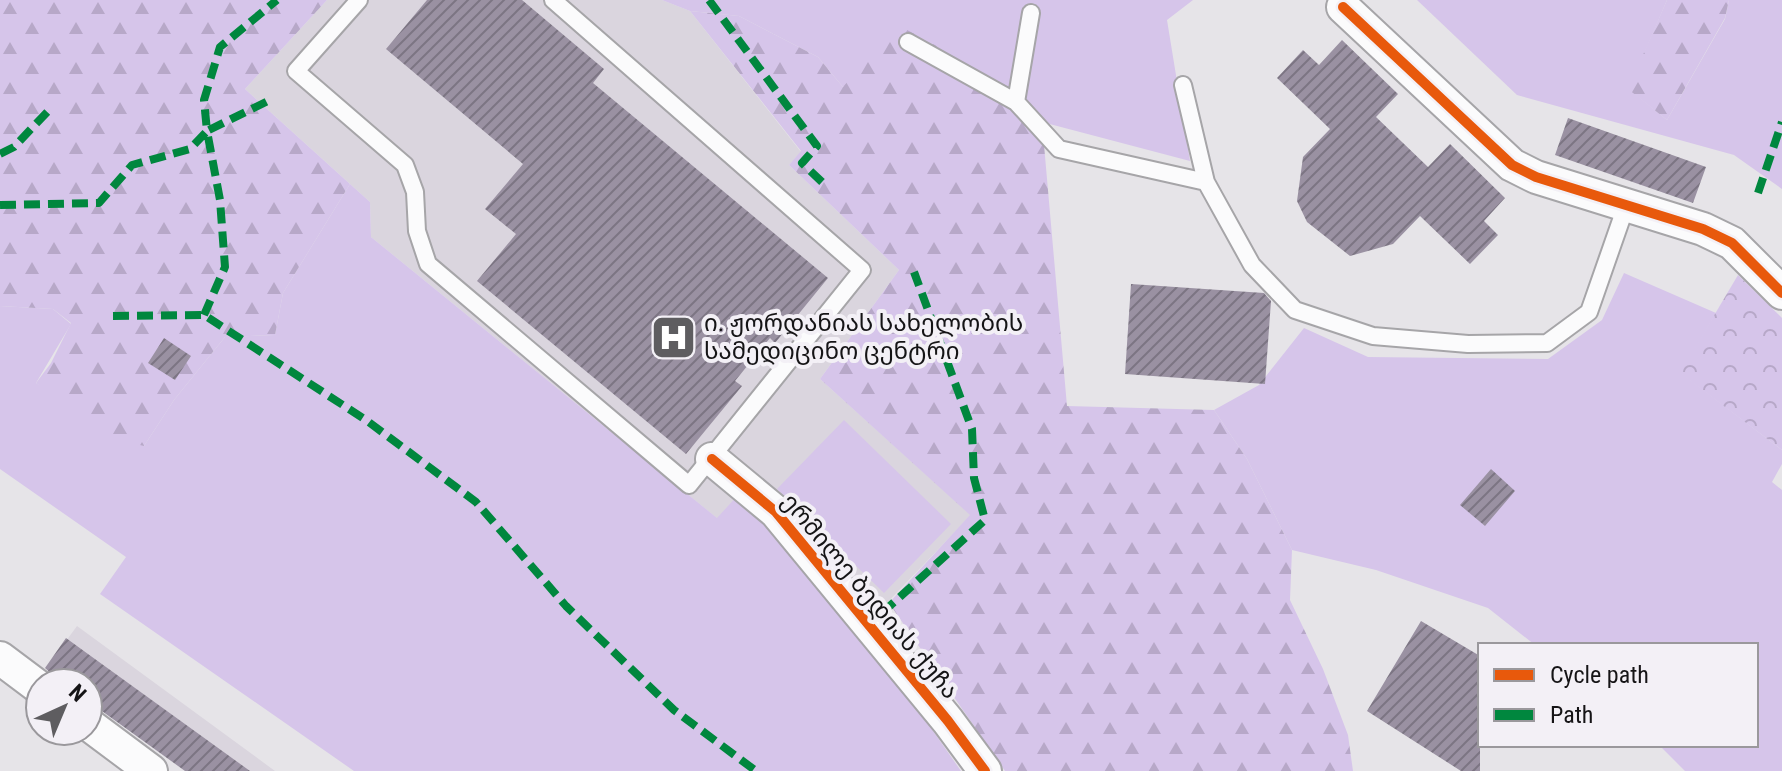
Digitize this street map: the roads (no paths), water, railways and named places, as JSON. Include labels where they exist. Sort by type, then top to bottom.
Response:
[{"type":"street","points":[[1343,7],[1512,165],[1536,177],[1703,229],[1732,243],[1782,293]]},
{"type":"street","name":"ერმილე ბედიას ქუჩა","points":[[712,459],[776,512],[929,696],[985,771]]},
{"type":"street","points":[[0,658],[24,676]]},
{"type":"street","points":[[104,736],[151,771]]},
{"type":"lane","points":[[359,0],[296,71],[405,165],[415,192],[417,231],[428,264],[689,485],[862,270],[553,0]]},
{"type":"lane","points":[[1016,102],[1031,13]]},
{"type":"lane","points":[[908,42],[1016,102],[1059,149],[1206,182]]},
{"type":"lane","points":[[1183,85],[1206,182],[1252,265],[1295,310],[1373,336],[1468,344],[1547,343],[1589,312],[1626,206]]},
{"type":"place","name":"ი. ჟორდანიას სახელობის სამედიცინო ცენტრი","points":[[673,337]]}]
